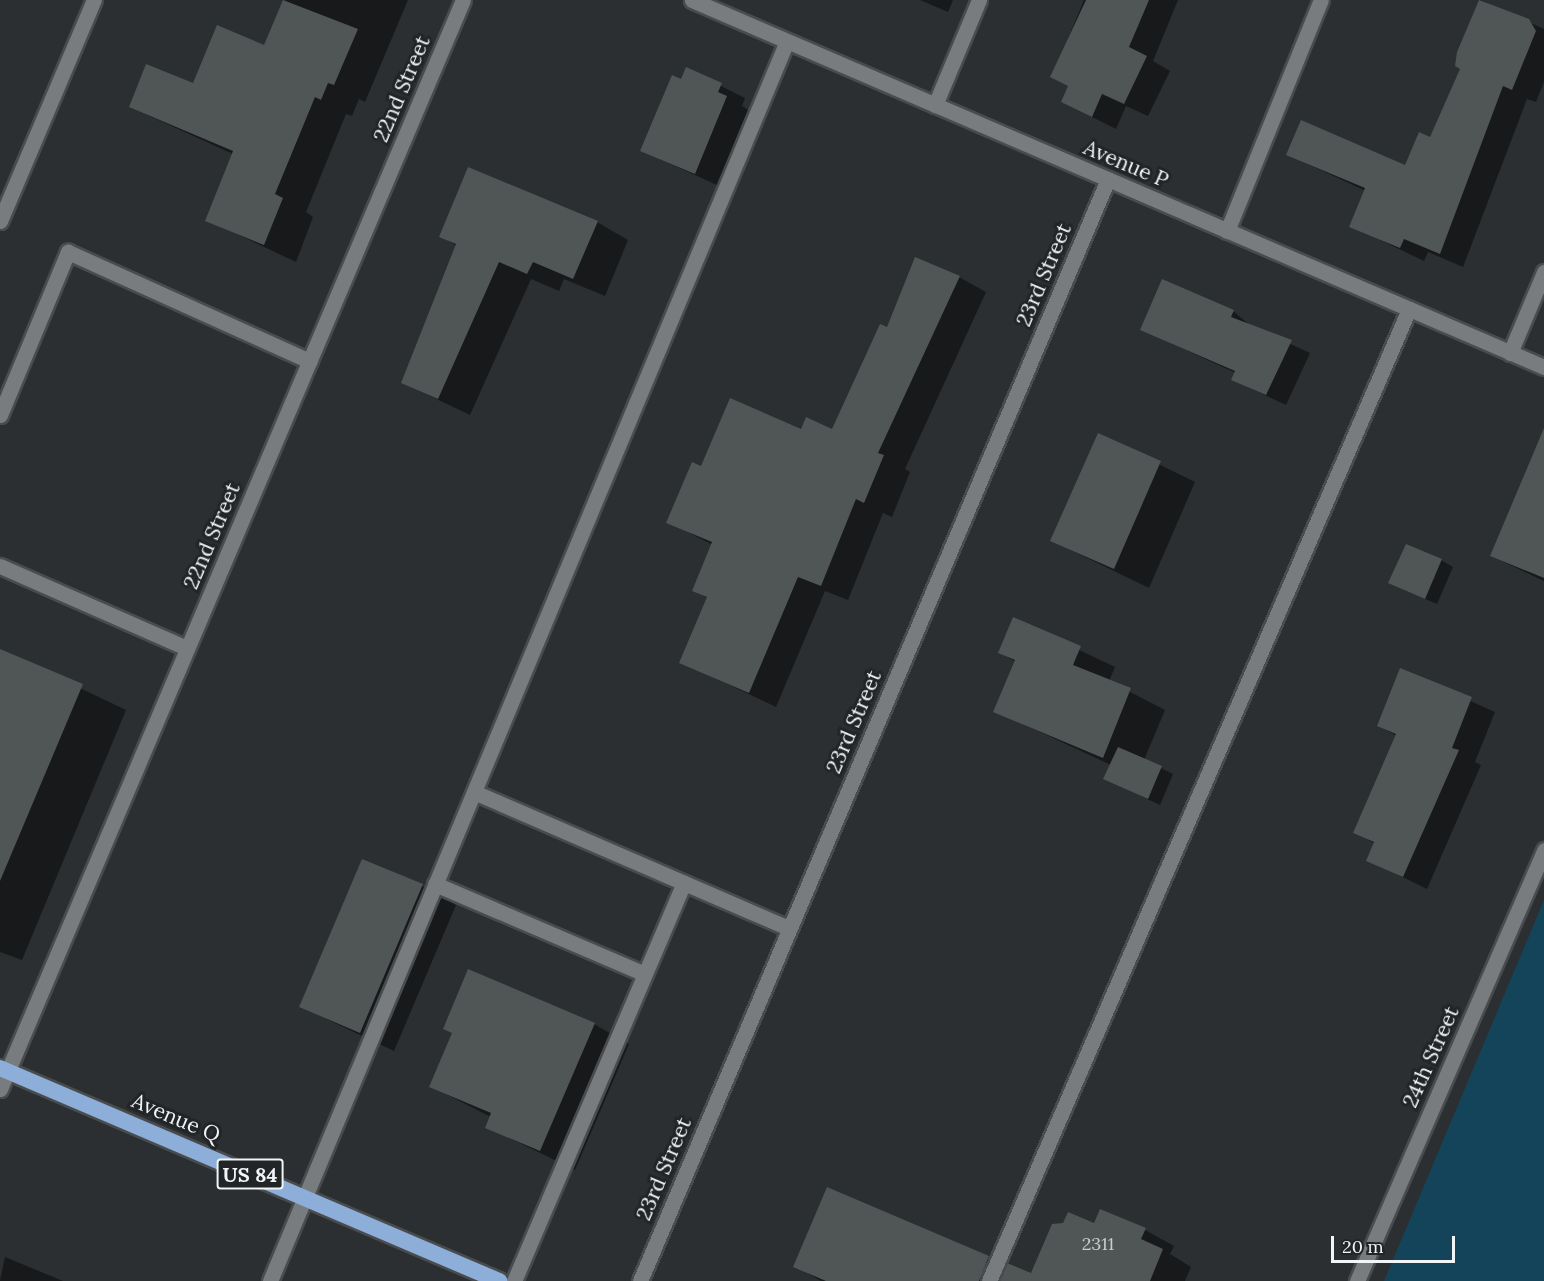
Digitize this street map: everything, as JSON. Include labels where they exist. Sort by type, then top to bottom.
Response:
[{"type":"highway","name":"Avenue Q","points":[[4,1070],[499,1281]]},
{"type":"street","points":[[0,221],[94,0]]},
{"type":"street","name":"22nd Street","points":[[0,1089],[4,1070],[187,648],[463,0]]},
{"type":"street","name":"Avenue P","points":[[692,0],[1544,367]]},
{"type":"street","points":[[935,105],[980,0]]},
{"type":"street","points":[[1227,231],[1321,0]]},
{"type":"street","points":[[270,1281],[787,41]]},
{"type":"street","name":"23rd Street","points":[[639,1281],[1108,179]]},
{"type":"street","points":[[0,415],[68,252],[309,361]]},
{"type":"street","points":[[1510,353],[1544,272]]},
{"type":"street","points":[[989,1281],[1409,309]]},
{"type":"street","points":[[0,566],[187,648]]},
{"type":"street","points":[[474,792],[789,928]]},
{"type":"street","name":"24th Street","points":[[1357,1281],[1544,850]]},
{"type":"street","points":[[514,1281],[684,883]]},
{"type":"street","points":[[435,884],[645,974]]},
{"type":"shaded area","points":[[1544,900],[1544,1281],[1384,1281]]},
{"type":"building","points":[[283,0],[358,29],[334,85],[328,83],[321,100],[315,97],[275,194],[283,198],[264,245],[205,221],[233,151],[129,107],[146,64],[193,83],[217,25],[264,45]]},
{"type":"building","points":[[1086,0],[1149,0],[1129,47],[1147,56],[1124,104],[1102,94],[1092,117],[1061,102],[1068,86],[1050,77]]},
{"type":"building","points":[[1479,0],[1529,19],[1536,31],[1512,90],[1503,86],[1440,254],[1404,239],[1400,248],[1349,227],[1365,188],[1286,155],[1301,120],[1405,165],[1419,132],[1430,137],[1460,69],[1455,66],[1457,52]]},
{"type":"building","points":[[686,67],[722,83],[718,92],[727,96],[695,174],[640,151],[672,75],[681,79]]},
{"type":"building","points":[[468,167],[598,221],[573,279],[533,262],[527,274],[499,262],[438,399],[401,383],[456,244],[439,237]]},
{"type":"building","points":[[915,257],[960,276],[878,453],[884,455],[864,503],[856,499],[821,586],[798,577],[749,693],[679,663],[707,597],[692,591],[712,542],[666,523],[692,462],[701,466],[730,398],[801,429],[806,417],[832,429],[880,324],[887,327]]},
{"type":"building","points":[[1162,279],[1234,310],[1231,317],[1292,340],[1266,395],[1231,380],[1235,371],[1140,330]]},
{"type":"building","points":[[1544,428],[1544,578],[1490,556]]},
{"type":"building","points":[[1098,433],[1161,461],[1114,569],[1050,541]]},
{"type":"building","points":[[1406,544],[1442,559],[1425,599],[1388,583]]},
{"type":"building","points":[[1013,617],[1081,646],[1073,665],[1131,688],[1103,758],[993,712],[1015,660],[998,653]]},
{"type":"building","points":[[0,649],[83,684],[0,881]]},
{"type":"building","points":[[1400,668],[1472,697],[1452,748],[1459,750],[1403,877],[1366,861],[1374,842],[1353,833],[1396,734],[1377,726]]},
{"type":"building","points":[[1118,747],[1162,766],[1148,799],[1103,779]]},
{"type":"building","points":[[362,859],[423,884],[360,1033],[299,1007]]},
{"type":"building","points":[[468,969],[595,1023],[540,1151],[485,1128],[491,1113],[429,1087],[452,1033],[443,1029]]},
{"type":"building","points":[[827,1187],[989,1256],[979,1281],[826,1281],[793,1267]]},
{"type":"building","points":[[1100,1209],[1146,1228],[1141,1239],[1163,1249],[1150,1281],[1000,1281],[1007,1263],[1031,1273],[1052,1224],[1063,1223],[1068,1212],[1094,1223]]}]
